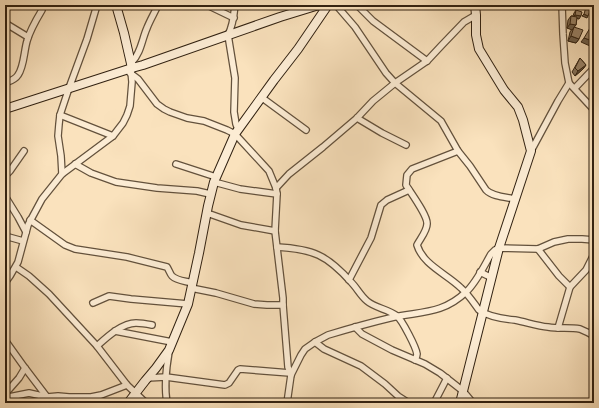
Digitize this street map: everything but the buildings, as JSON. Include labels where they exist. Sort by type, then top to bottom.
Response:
[{"type":"street","points":[[62,174],[58,124],[97,5]]},
{"type":"street","points":[[5,283],[16,267],[22,252],[23,241],[30,220],[42,199],[62,174],[113,136],[127,115],[130,106],[132,82],[131,68],[116,5]]},
{"type":"street","points":[[131,68],[139,52],[147,27],[158,5]]},
{"type":"street","points":[[207,5],[234,18]]},
{"type":"street","points":[[235,5],[231,31],[228,35],[235,78],[234,112],[237,131],[269,171],[277,191],[275,231],[283,298],[282,305],[288,367],[290,374],[287,403]]},
{"type":"street","points":[[5,109],[143,65],[280,17],[319,5]]},
{"type":"street","points":[[167,403],[165,392],[169,350],[188,304],[214,180],[237,131],[261,97],[298,50],[328,5]]},
{"type":"street","points":[[336,5],[355,27],[386,73],[395,83],[440,121],[458,151],[488,193],[516,199]]},
{"type":"street","points":[[357,5],[373,21],[427,61]]},
{"type":"street","points":[[475,5],[476,35],[479,49],[504,90],[518,107],[531,151]]},
{"type":"street","points":[[562,5],[565,63],[569,83],[594,110]]},
{"type":"street","points":[[5,83],[14,80],[21,70],[28,37],[32,26],[42,10],[41,6]]},
{"type":"street","points":[[277,191],[289,174],[324,147],[357,118],[373,101],[395,83],[427,61],[464,22],[476,15]]},
{"type":"street","points":[[5,23],[28,37]]},
{"type":"street","points":[[131,68],[157,104],[164,109],[187,118],[204,121],[228,130],[237,131]]},
{"type":"street","points":[[575,88],[594,68]]},
{"type":"street","points":[[460,403],[499,248],[531,151],[558,100],[569,83]]},
{"type":"street","points":[[261,97],[306,130]]},
{"type":"street","points":[[60,115],[113,136]]},
{"type":"street","points":[[357,118],[406,145]]},
{"type":"street","points":[[5,176],[24,151]]},
{"type":"street","points":[[458,151],[412,169],[407,175],[406,185],[426,218],[427,224],[417,245],[426,259],[461,287],[479,310],[491,316],[539,326],[574,328],[594,336]]},
{"type":"street","points":[[75,164],[91,173],[116,182],[157,188],[196,191],[210,194]]},
{"type":"street","points":[[176,164],[240,189],[277,191]]},
{"type":"street","points":[[349,280],[371,238],[381,205],[387,200],[410,190]]},
{"type":"street","points":[[5,196],[26,232]]},
{"type":"street","points":[[207,213],[241,225],[275,231]]},
{"type":"street","points":[[30,220],[65,245],[75,250],[127,257],[167,267],[171,275],[191,286],[254,304],[282,305]]},
{"type":"street","points":[[5,236],[23,241]]},
{"type":"street","points":[[290,374],[305,349],[328,335],[397,316],[439,310],[457,300],[466,293],[491,254],[499,248],[538,249],[554,242],[568,239],[594,240]]},
{"type":"street","points":[[277,247],[288,247],[311,251],[323,256],[334,264],[367,301],[397,316],[408,332],[413,343],[417,354],[415,360]]},
{"type":"street","points":[[538,249],[559,276],[570,286]]},
{"type":"street","points":[[558,328],[570,286],[586,270],[594,254]]},
{"type":"street","points":[[16,267],[29,276],[49,294],[97,346],[135,394],[146,403]]},
{"type":"street","points":[[480,272],[492,278]]},
{"type":"street","points":[[93,303],[109,296],[188,304]]},
{"type":"street","points":[[97,346],[114,331],[134,323],[152,325]]},
{"type":"street","points":[[355,327],[362,334],[392,350],[433,368],[463,391],[473,403]]},
{"type":"street","points":[[114,331],[172,342]]},
{"type":"street","points":[[5,340],[47,396],[50,403]]},
{"type":"street","points":[[315,342],[324,349],[361,366],[409,403]]},
{"type":"street","points":[[128,403],[169,350]]},
{"type":"street","points":[[25,368],[5,395],[9,397],[29,394],[91,397],[101,395],[127,385]]},
{"type":"street","points":[[147,378],[166,377],[225,385],[229,383],[240,369],[290,374]]},
{"type":"street","points":[[434,403],[448,378]]}]
